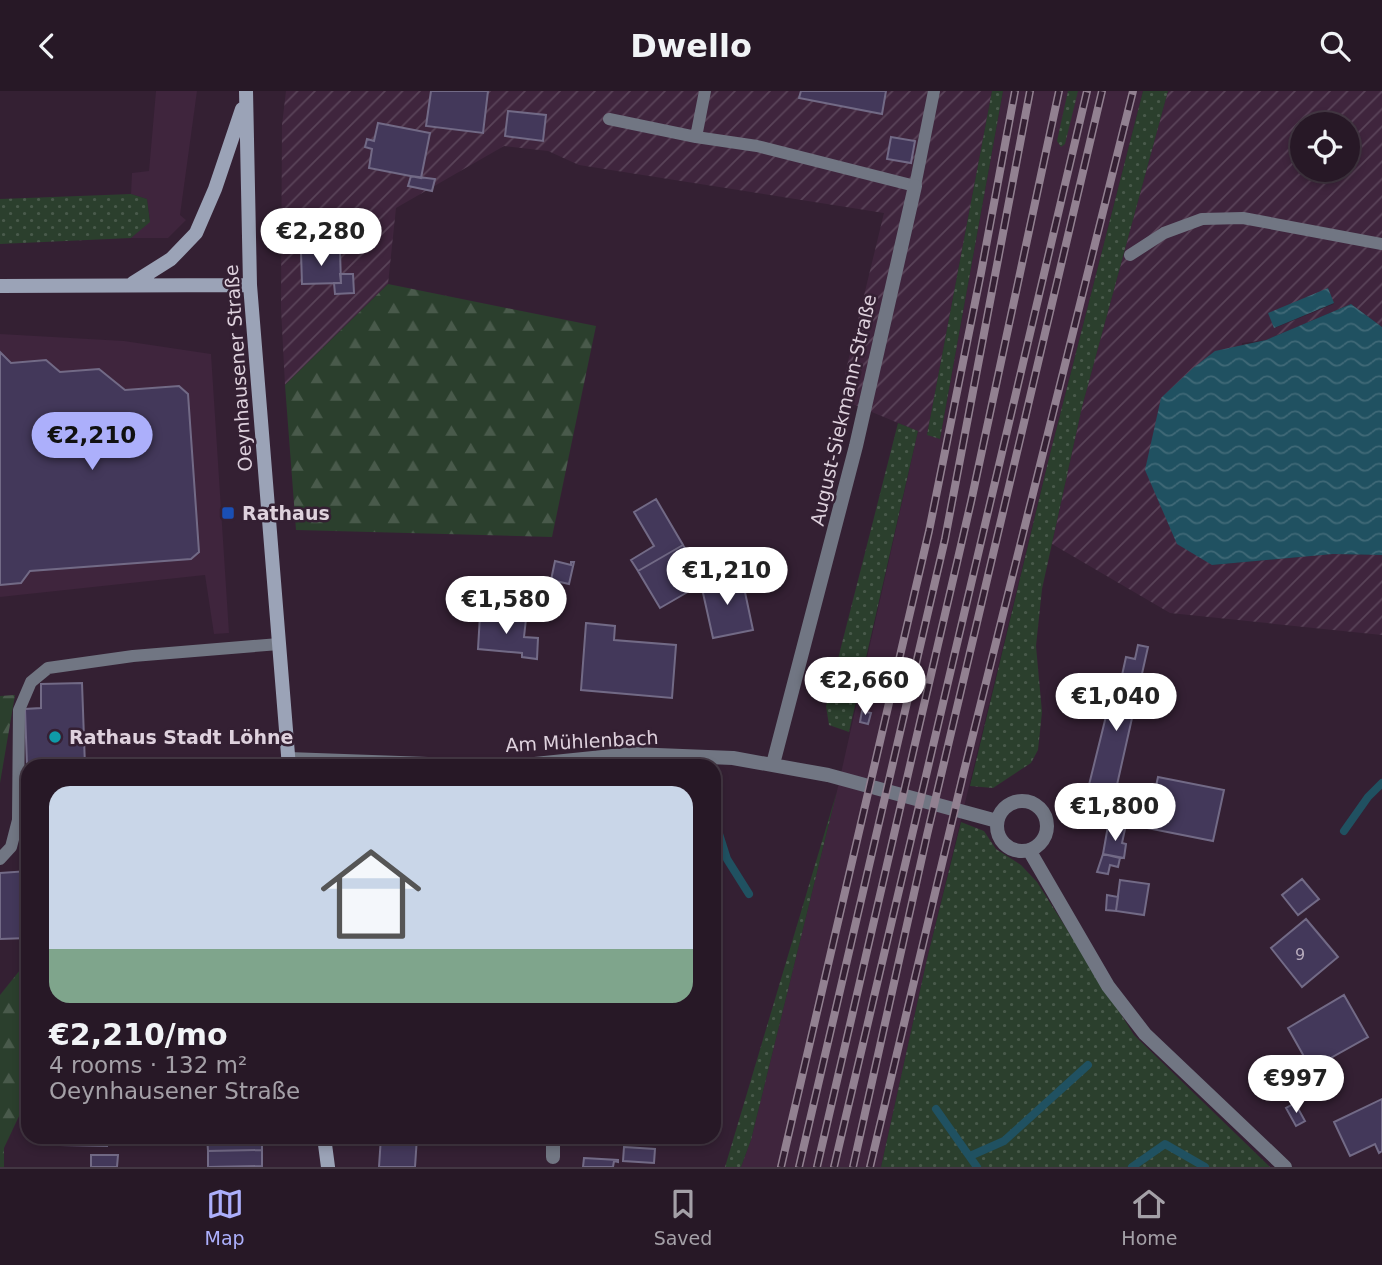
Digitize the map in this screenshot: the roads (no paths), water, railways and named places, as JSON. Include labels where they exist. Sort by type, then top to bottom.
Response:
[{"type":"main road","points":[[131,284],[171,259],[196,233],[215,189],[246,95]]},
{"type":"main road","name":"Oeynhausener Straße","points":[[246,95],[250,285],[288,759]]},
{"type":"main road","points":[[0,286],[250,285]]},
{"type":"main road","points":[[325,1144],[328,1167]]},
{"type":"street","name":"August-Siekmann-Straße","points":[[773,764],[856,446],[915,186]]},
{"type":"street","name":"Am Mühlenbach","points":[[596,759],[632,754],[733,758],[773,764],[828,775],[997,821]]},
{"type":"street","points":[[1027,801],[1036,805],[1046,820],[1044,839],[1029,851],[1014,851],[998,836],[997,821],[1004,807],[1011,803],[1027,801]]},
{"type":"street","points":[[1029,851],[1108,986],[1145,1034],[1285,1167]]},
{"type":"street","points":[[553,1144],[553,1157]]},
{"type":"lane","points":[[696,137],[705,91]]},
{"type":"lane","points":[[609,119],[757,146],[915,186],[934,91]]},
{"type":"lane","points":[[1130,255],[1164,233],[1202,219],[1243,218],[1382,244]]},
{"type":"lane","points":[[0,859],[11,847],[18,820],[19,710],[31,682],[48,668],[132,656],[279,644]]},
{"type":"water","points":[[1328,288],[1334,303],[1274,328],[1268,313]]},
{"type":"water","points":[[1351,304],[1382,327],[1382,555],[1333,554],[1212,565],[1177,544],[1145,470],[1161,398],[1215,351],[1266,340]]},
{"type":"waterway","points":[[1344,831],[1368,797],[1382,783]]},
{"type":"waterway","points":[[721,840],[727,859],[749,894]]},
{"type":"waterway","points":[[970,1156],[1004,1141],[1088,1065]]},
{"type":"waterway","points":[[936,1109],[977,1167]]},
{"type":"waterway","points":[[1132,1167],[1165,1144],[1205,1167]]},
{"type":"railway","points":[[781,1167],[929,531],[1015,91]]},
{"type":"railway","points":[[799,1167],[945,539],[1030,91]]},
{"type":"railway","points":[[817,1167],[971,502],[1059,91]]},
{"type":"railway","points":[[834,1167],[1087,91]]},
{"type":"railway","points":[[853,1167],[927,835],[1102,91]]},
{"type":"railway","points":[[870,1167],[964,771],[1133,91]]},
{"type":"place","name":"Rathaus","points":[[228,513]]},
{"type":"place","name":"Rathaus Stadt Löhne","points":[[55,737]]}]
